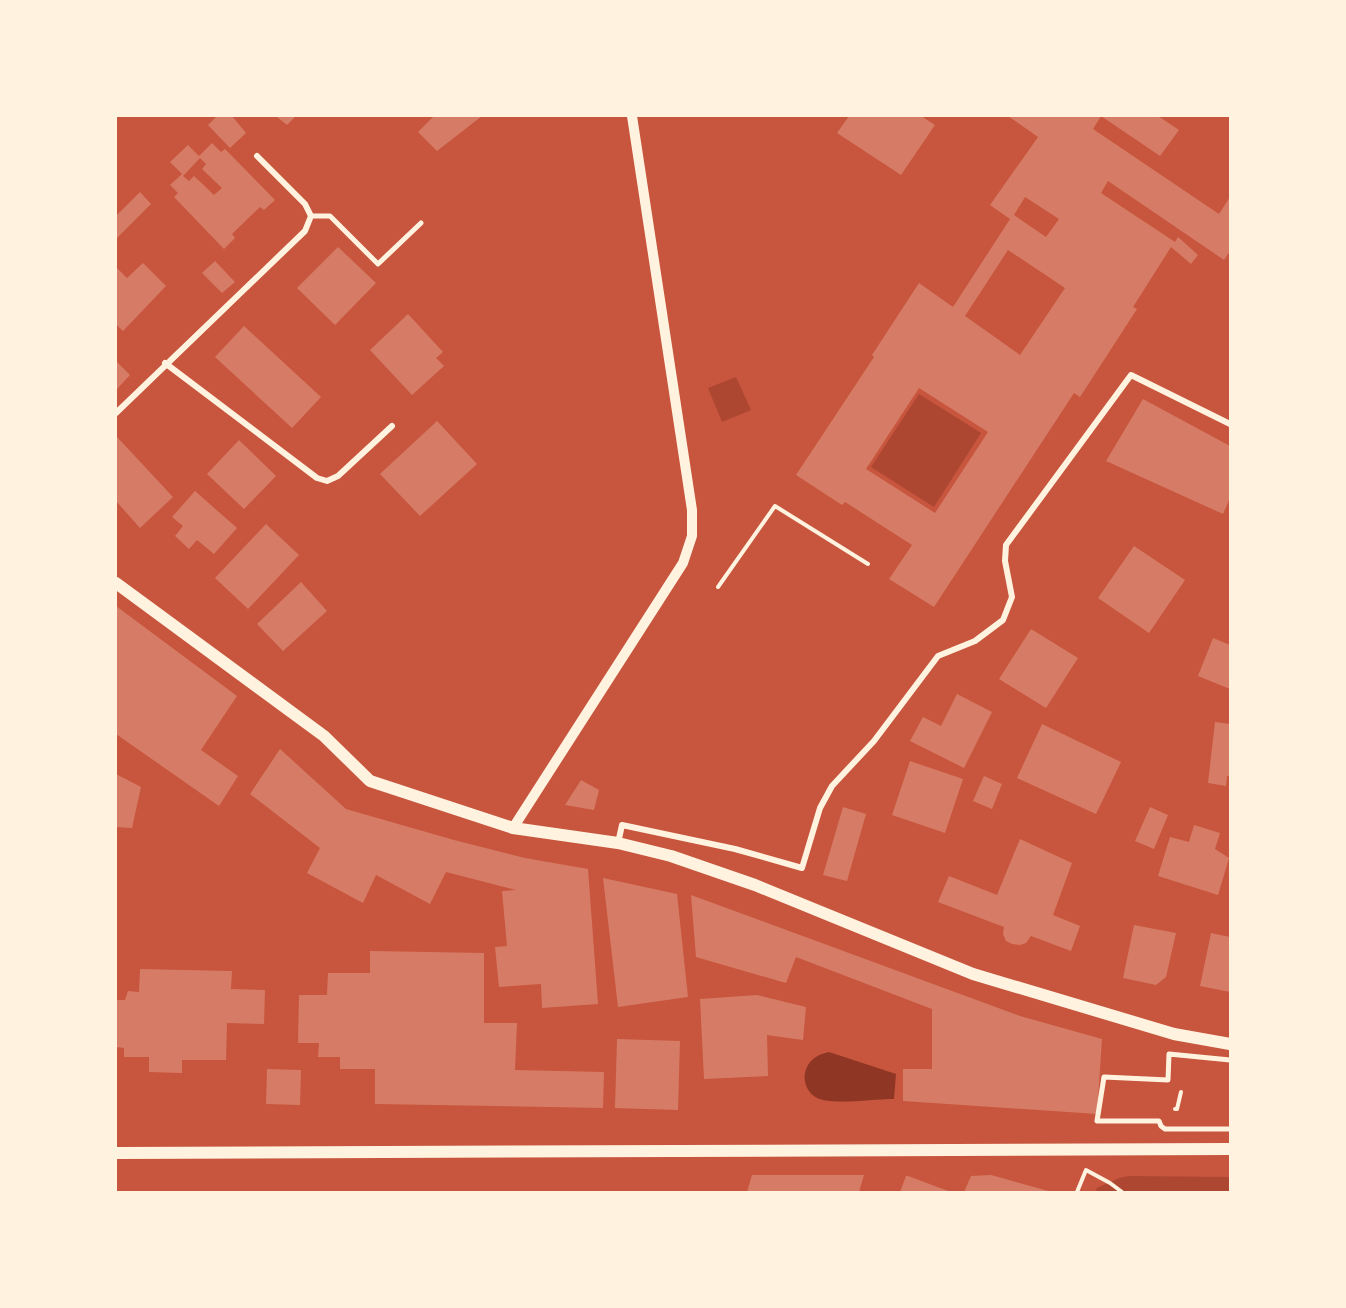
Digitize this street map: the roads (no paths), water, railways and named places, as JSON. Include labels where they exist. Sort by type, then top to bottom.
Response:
[{"type":"main road","points":[[116,584],[324,736],[370,781],[513,828],[618,843],[671,856],[755,885],[973,974],[1174,1034],[1230,1044]]},
{"type":"main road","points":[[116,1154],[1230,1149]]},
{"type":"street","points":[[513,828],[683,563],[692,536],[692,510],[632,116]]},
{"type":"street","points":[[116,413],[165,363],[305,231],[310,216],[305,204],[257,156]]},
{"type":"street","points":[[310,216],[330,216],[378,264],[421,223]]},
{"type":"street","points":[[165,363],[316,478],[327,481],[339,476],[392,426]]},
{"type":"street","points":[[618,843],[622,825],[735,849],[802,868],[820,808],[832,786],[874,741],[938,656],[975,641],[1003,620],[1012,597],[1005,561],[1006,545],[1131,375],[1230,424]]},
{"type":"street","points":[[1230,1060],[1169,1054],[1168,1080],[1104,1077],[1097,1121],[1159,1121],[1165,1129],[1230,1129]]}]
